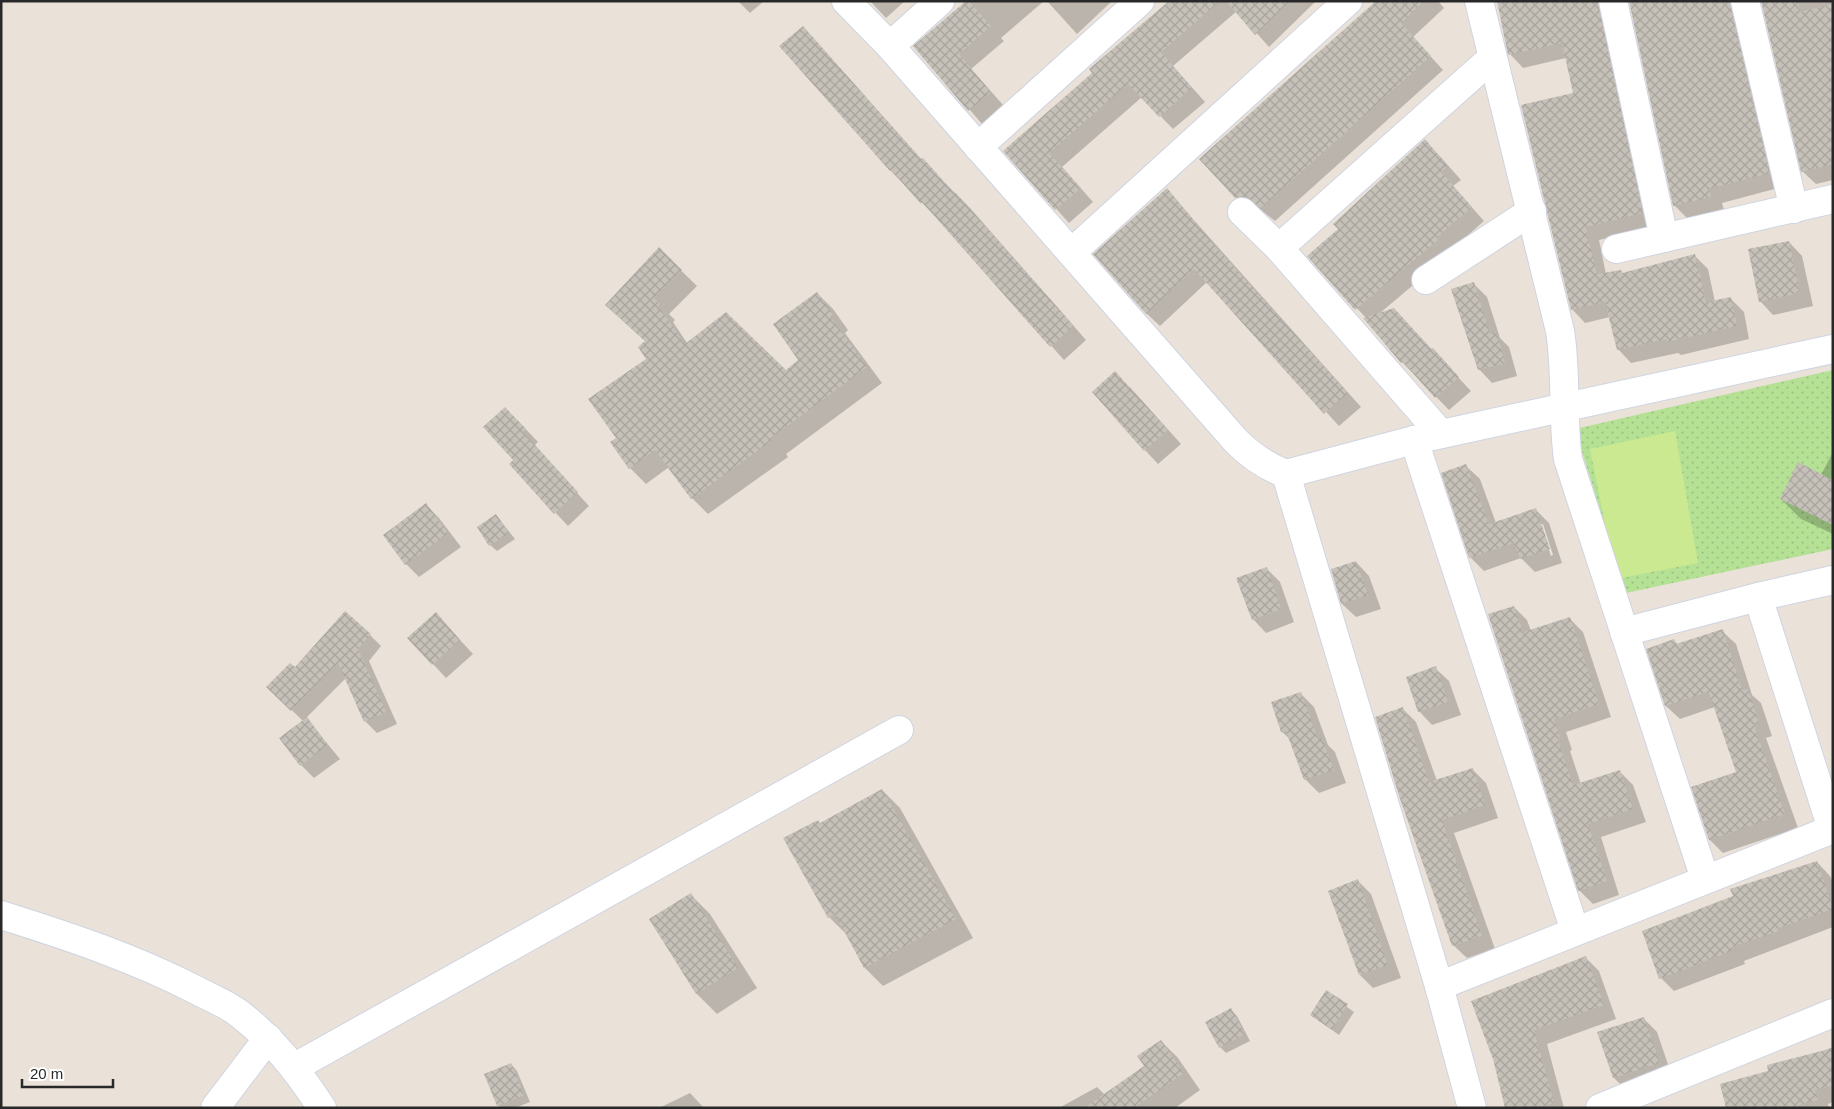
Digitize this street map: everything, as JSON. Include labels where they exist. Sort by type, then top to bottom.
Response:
[{"type":"street","points":[[846,1],[890,46],[1236,441],[1252,457],[1268,467],[1286,474],[1414,440],[1564,409],[1833,349]]},
{"type":"street","points":[[890,46],[940,1]]},
{"type":"street","points":[[978,147],[1140,1]]},
{"type":"street","points":[[1072,252],[1348,1]]},
{"type":"street","points":[[1479,1],[1532,211],[1563,346],[1565,361],[1564,409],[1568,460],[1705,879]]},
{"type":"street","points":[[1612,1],[1664,238]]},
{"type":"street","points":[[1745,1],[1794,209]]},
{"type":"street","points":[[1279,248],[1492,58]]},
{"type":"street","points":[[1616,250],[1833,199]]},
{"type":"street","points":[[1426,280],[1532,211]]},
{"type":"street","points":[[1242,212],[1279,248],[1441,434]]},
{"type":"street","points":[[1414,440],[1575,931]]},
{"type":"street","points":[[1286,474],[1439,986],[1472,1108]]},
{"type":"street","points":[[1624,632],[1758,596],[1833,580]]},
{"type":"street","points":[[1439,986],[1832,829],[1758,596]]},
{"type":"street","points":[[295,1067],[899,730]]},
{"type":"street","points":[[1,915],[96,945],[177,981],[236,1011],[268,1038],[295,1067],[322,1108]]},
{"type":"street","points":[[1600,1108],[1833,1013]]},
{"type":"street","points":[[215,1108],[268,1038]]},
{"type":"green space","points":[[1833,370],[1833,549],[1626,593],[1575,429]]},
{"type":"green space","points":[[1675,431],[1698,563],[1616,579],[1590,449]]},
{"type":"building","points":[[966,1],[969,1],[991,26],[959,54],[991,92],[968,111],[913,46]]},
{"type":"building","points":[[1169,1],[1220,1],[1161,52],[1192,88],[1159,117],[1128,84],[1049,153],[1081,188],[1055,210],[1003,151],[1092,73],[1089,69]]},
{"type":"building","points":[[1226,1],[1290,1],[1255,35]]},
{"type":"building","points":[[1376,1],[1424,1],[1401,23],[1431,56],[1261,208],[1246,197],[1235,198],[1199,159]]},
{"type":"building","points":[[1497,1],[1598,1],[1643,213],[1586,227],[1597,274],[1621,270],[1622,273],[1695,254],[1706,302],[1731,297],[1737,326],[1667,342],[1666,339],[1617,350],[1605,302],[1571,310],[1521,105],[1573,93],[1562,43],[1508,55]]},
{"type":"building","points":[[1629,1],[1730,1],[1770,173],[1709,189],[1711,197],[1673,206]]},
{"type":"building","points":[[1761,1],[1798,1],[1800,12],[1833,4],[1833,164],[1801,172]]},
{"type":"building","points":[[803,26],[921,159],[923,158],[956,193],[1074,326],[1050,347],[922,202],[921,204],[890,171],[779,46]]},
{"type":"building","points":[[1425,139],[1448,166],[1441,172],[1472,207],[1436,238],[1438,240],[1355,310],[1307,256],[1338,229],[1333,224]]},
{"type":"building","points":[[1167,188],[1217,248],[1348,393],[1324,414],[1194,269],[1146,314],[1093,254]]},
{"type":"building","points":[[1789,241],[1800,293],[1759,302],[1748,249]]},
{"type":"building","points":[[659,247],[682,270],[654,298],[660,303],[658,306],[685,344],[726,312],[786,370],[798,360],[773,324],[817,292],[833,314],[830,316],[867,367],[771,438],[773,440],[691,499],[655,450],[629,469],[610,442],[616,438],[588,399],[646,359],[638,347],[645,341],[605,305]]},
{"type":"building","points":[[1474,282],[1490,334],[1496,332],[1505,363],[1478,370],[1451,289]]},
{"type":"building","points":[[1394,308],[1459,377],[1435,398],[1403,362],[1401,363],[1363,318]]},
{"type":"building","points":[[1115,371],[1168,430],[1144,451],[1092,392]]},
{"type":"building","points":[[505,407],[526,429],[523,432],[578,492],[554,514],[509,464],[513,460],[483,427]]},
{"type":"building","points":[[1798,462],[1833,480],[1833,525],[1780,499]]},
{"type":"building","points":[[1466,464],[1489,524],[1536,508],[1550,549],[1520,559],[1514,543],[1469,558],[1441,473]]},
{"type":"building","points":[[426,503],[448,533],[405,565],[383,535]]},
{"type":"building","points":[[496,514],[509,533],[489,546],[477,527]]},
{"type":"building","points":[[1356,561],[1368,595],[1341,604],[1331,569]]},
{"type":"building","points":[[1267,567],[1281,609],[1252,620],[1236,578]]},
{"type":"building","points":[[1514,606],[1523,632],[1570,617],[1599,704],[1554,719],[1560,737],[1557,738],[1573,785],[1620,770],[1633,809],[1588,824],[1607,881],[1578,891],[1488,614]]},
{"type":"building","points":[[345,611],[371,634],[358,649],[386,712],[364,722],[338,663],[291,711],[266,687],[290,663],[295,667]]},
{"type":"building","points":[[436,612],[460,640],[432,665],[407,638]]},
{"type":"building","points":[[1723,629],[1742,690],[1748,689],[1759,723],[1754,725],[1785,814],[1709,840],[1691,787],[1736,772],[1709,693],[1707,692],[1665,706],[1646,649],[1674,639],[1676,644]]},
{"type":"building","points":[[1436,666],[1448,702],[1418,712],[1406,677]]},
{"type":"building","points":[[1301,692],[1318,739],[1322,738],[1334,770],[1304,780],[1286,731],[1281,732],[1271,702]]},
{"type":"building","points":[[1403,707],[1429,782],[1473,768],[1485,805],[1442,820],[1482,936],[1452,946],[1400,799],[1375,717]]},
{"type":"building","points":[[307,717],[328,745],[300,766],[279,738]]},
{"type":"building","points":[[882,789],[956,919],[864,968],[835,914],[828,918],[783,838],[818,820],[820,823]]},
{"type":"building","points":[[1817,861],[1833,909],[1778,928],[1779,931],[1731,947],[1732,951],[1659,979],[1642,931],[1733,896],[1730,889]]},
{"type":"building","points":[[1358,879],[1388,965],[1359,975],[1328,891]]},
{"type":"building","points":[[691,893],[738,968],[696,994],[649,919]]},
{"type":"building","points":[[1586,956],[1604,1005],[1534,1030],[1554,1103],[1536,1108],[1505,1108],[1493,1059],[1471,1001]]},
{"type":"building","points":[[1326,990],[1348,1004],[1332,1030],[1310,1015]]},
{"type":"building","points":[[1231,1008],[1245,1034],[1219,1048],[1205,1022]]},
{"type":"building","points":[[1644,1017],[1660,1063],[1613,1078],[1597,1032]]},
{"type":"building","points":[[1161,1040],[1184,1073],[1134,1108],[1084,1108],[1144,1066],[1137,1056]]},
{"type":"building","points":[[1833,1048],[1833,1086],[1815,1090],[1818,1100],[1789,1108],[1726,1108],[1720,1084],[1768,1071],[1767,1065]]},
{"type":"building","points":[[511,1063],[524,1095],[497,1106],[484,1074]]}]
